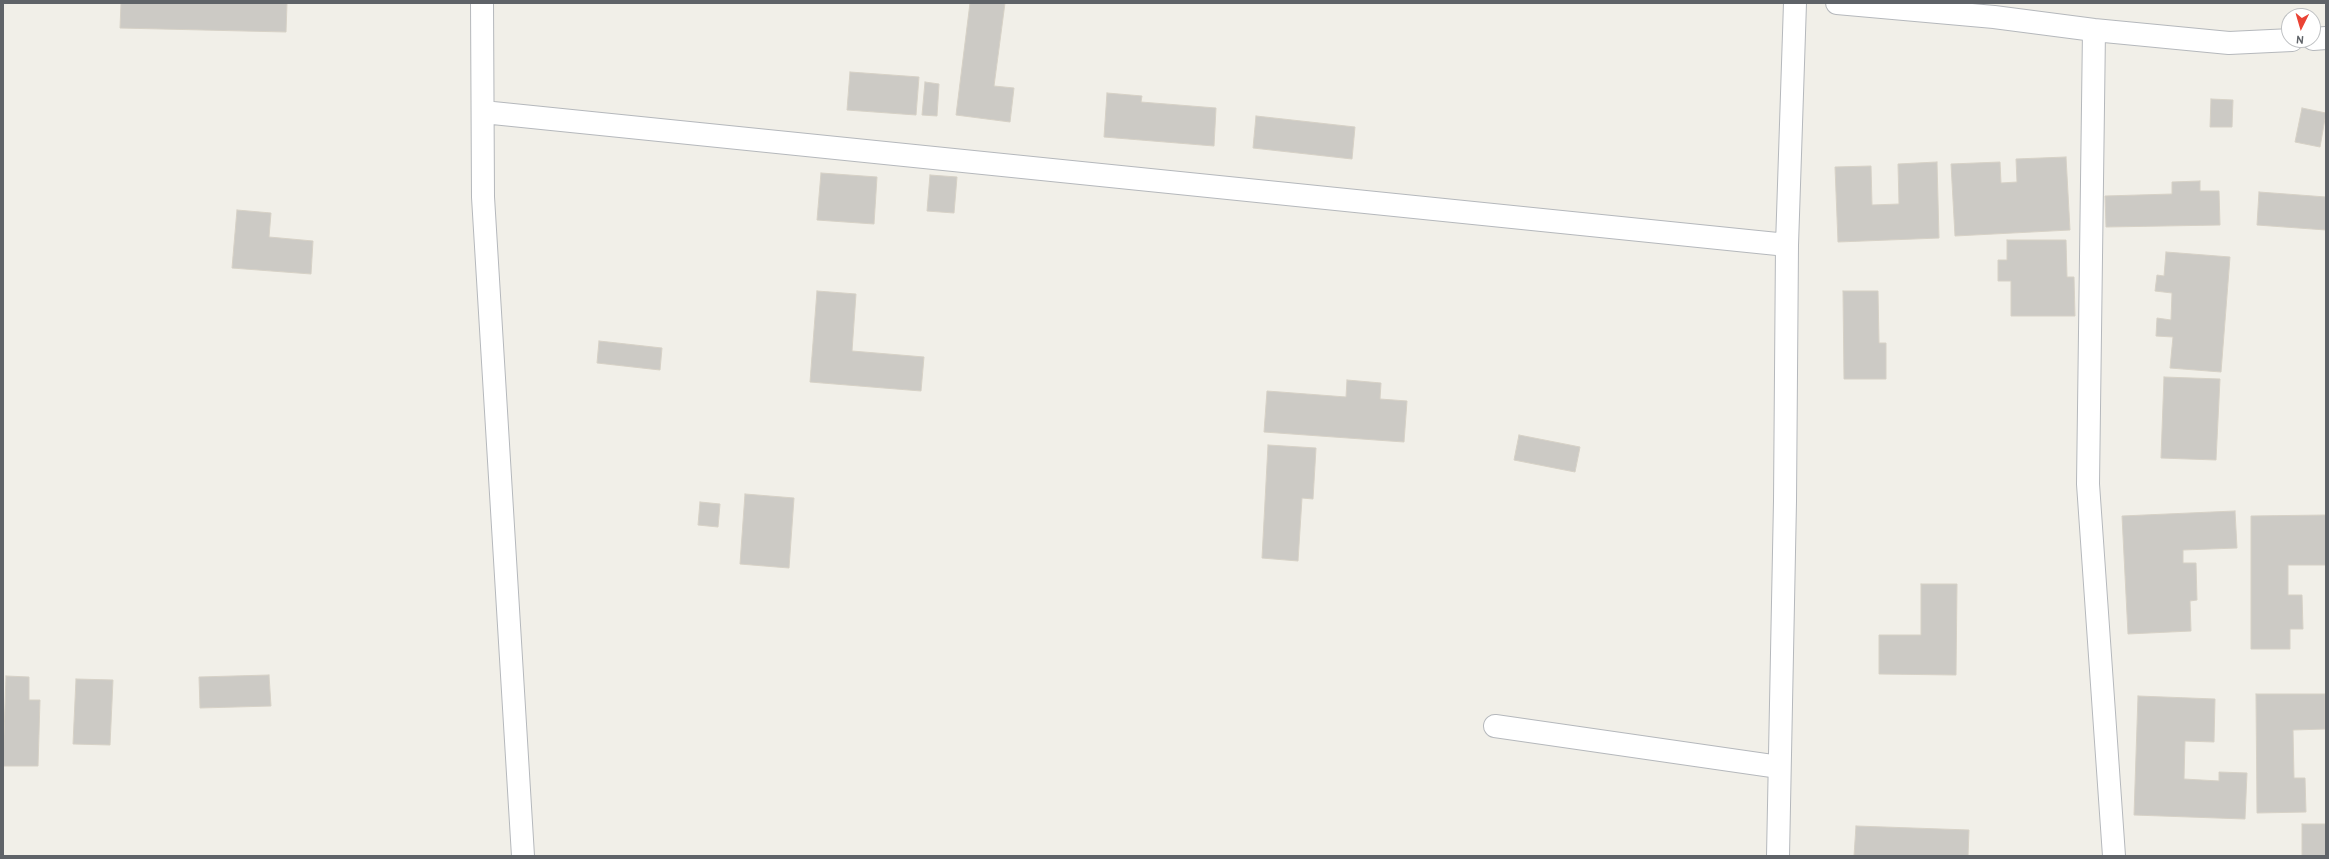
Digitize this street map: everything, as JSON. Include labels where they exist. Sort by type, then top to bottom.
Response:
[{"type":"street","points":[[482,3],[483,197],[523,856]]},
{"type":"street","points":[[1778,856],[1785,501],[1787,245],[1795,3]]},
{"type":"street","points":[[1837,3],[1994,10],[2094,30],[2229,44],[2281,41]]},
{"type":"street","points":[[2094,30],[2088,484],[2114,856]]},
{"type":"street","points":[[483,112],[1787,245]]},
{"type":"street","points":[[1495,726],[1779,767]]},
{"type":"building","points":[[121,3],[287,3],[286,32],[120,28]]},
{"type":"building","points":[[970,3],[1005,3],[994,86],[1014,88],[1010,122],[956,115]]},
{"type":"building","points":[[850,72],[919,77],[916,115],[847,110]]},
{"type":"building","points":[[925,82],[939,84],[937,116],[922,115]]},
{"type":"building","points":[[1107,93],[1142,96],[1141,102],[1216,108],[1214,146],[1104,137]]},
{"type":"building","points":[[2211,99],[2233,100],[2232,127],[2210,127]]},
{"type":"building","points":[[2302,108],[2326,113],[2320,147],[2295,142]]},
{"type":"building","points":[[1256,116],[1355,127],[1352,159],[1253,148]]},
{"type":"building","points":[[2066,157],[2070,230],[1955,236],[1951,164],[2000,162],[2001,183],[2017,182],[2016,159]]},
{"type":"building","points":[[1937,162],[1939,238],[1838,242],[1835,167],[1871,166],[1872,205],[1899,204],[1898,164]]},
{"type":"building","points":[[821,173],[877,177],[874,224],[817,220]]},
{"type":"building","points":[[930,175],[957,177],[954,213],[927,211]]},
{"type":"building","points":[[2200,181],[2200,191],[2219,191],[2220,225],[2106,227],[2105,196],[2172,194],[2172,182]]},
{"type":"building","points":[[2259,192],[2326,197],[2326,230],[2257,225]]},
{"type":"building","points":[[237,210],[271,213],[269,237],[313,241],[311,274],[232,268]]},
{"type":"building","points":[[2007,240],[2066,240],[2067,277],[2074,277],[2075,316],[2011,316],[2011,281],[1998,281],[1998,260],[2007,260]]},
{"type":"building","points":[[2166,252],[2230,257],[2221,372],[2170,368],[2173,337],[2156,336],[2157,318],[2171,320],[2172,293],[2155,291],[2157,275],[2164,276]]},
{"type":"building","points":[[817,291],[856,294],[852,351],[924,357],[921,391],[810,382]]},
{"type":"building","points":[[1843,291],[1878,291],[1879,343],[1886,343],[1886,379],[1844,379]]},
{"type":"building","points":[[599,341],[662,348],[660,370],[597,363]]},
{"type":"building","points":[[2164,377],[2220,379],[2216,460],[2161,458]]},
{"type":"building","points":[[1347,380],[1381,383],[1380,399],[1407,401],[1404,442],[1264,432],[1267,391],[1346,397]]},
{"type":"building","points":[[1519,435],[1580,447],[1575,472],[1514,460]]},
{"type":"building","points":[[1268,445],[1316,448],[1313,499],[1302,498],[1298,561],[1262,558]]},
{"type":"building","points":[[745,494],[794,498],[789,568],[740,564]]},
{"type":"building","points":[[700,502],[720,504],[718,527],[698,525]]},
{"type":"building","points":[[2235,511],[2237,548],[2183,550],[2183,563],[2196,563],[2197,600],[2190,601],[2191,631],[2128,634],[2122,516]]},
{"type":"building","points":[[2326,515],[2326,565],[2288,565],[2288,595],[2302,595],[2303,629],[2290,629],[2290,649],[2251,649],[2251,516]]},
{"type":"building","points":[[1921,584],[1957,584],[1956,675],[1879,674],[1879,635],[1921,635]]},
{"type":"building","points":[[269,675],[271,706],[200,708],[199,677]]},
{"type":"building","points":[[6,676],[29,677],[29,700],[40,700],[38,766],[3,766]]},
{"type":"building","points":[[76,679],[113,680],[110,745],[73,744]]},
{"type":"building","points":[[2256,694],[2325,694],[2325,729],[2293,730],[2294,778],[2305,778],[2306,812],[2257,813]]},
{"type":"building","points":[[2138,696],[2215,699],[2214,742],[2185,741],[2184,779],[2219,781],[2219,772],[2247,773],[2245,819],[2134,815]]},
{"type":"building","points":[[2302,824],[2326,824],[2326,856],[2302,856]]},
{"type":"building","points":[[1856,826],[1969,830],[1968,856],[1854,856]]}]
